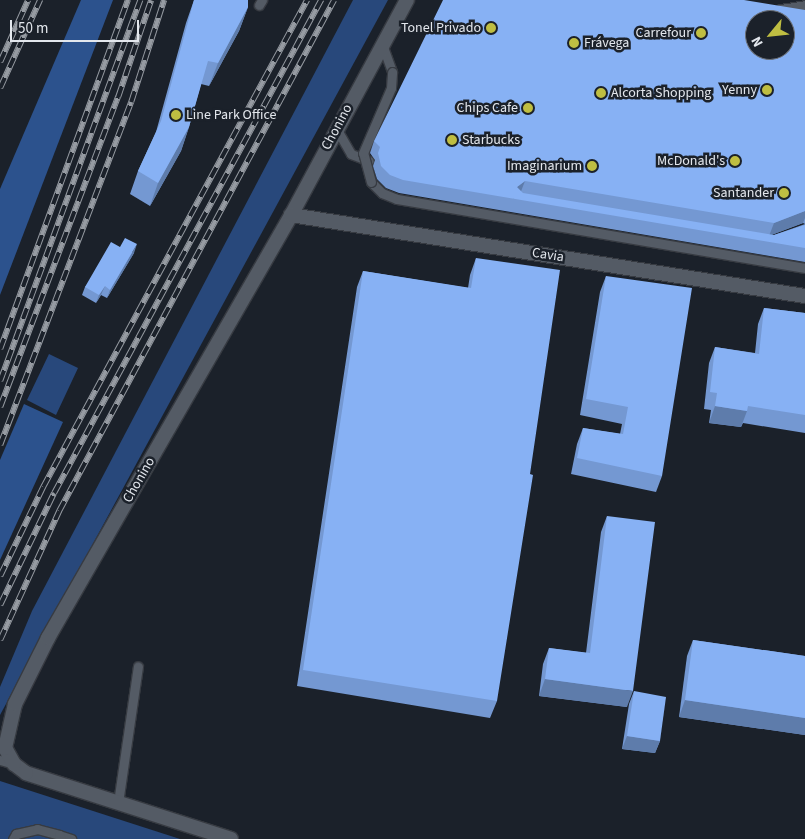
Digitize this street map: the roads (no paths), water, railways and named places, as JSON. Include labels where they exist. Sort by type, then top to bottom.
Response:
[{"type":"street","name":"Chonino","points":[[14,764],[5,748],[7,729],[15,704],[48,638],[291,215],[336,128],[407,0]]},
{"type":"street","name":"Cavia","points":[[291,215],[805,296]]},
{"type":"street","points":[[14,764],[26,773],[231,839]]},
{"type":"lane","points":[[768,9],[805,5]]},
{"type":"lane","points":[[382,44],[392,72],[391,88],[363,154],[371,182],[382,193],[397,199],[801,265]]},
{"type":"lane","points":[[336,128],[351,154],[369,161]]},
{"type":"lane","points":[[118,803],[138,666]]},
{"type":"lane","points":[[0,760],[14,764]]},
{"type":"lane","points":[[13,839],[16,834],[37,828],[71,839]]},
{"type":"railway","points":[[0,62],[28,0]]},
{"type":"railway","points":[[0,88],[40,0]]},
{"type":"railway","points":[[0,349],[128,0]]},
{"type":"railway","points":[[0,381],[140,0]]},
{"type":"railway","points":[[0,407],[118,97],[151,0]]},
{"type":"railway","points":[[0,445],[131,102],[164,0]]},
{"type":"railway","points":[[0,576],[43,487],[307,0]]},
{"type":"railway","points":[[0,605],[54,493],[321,0]]},
{"type":"railway","points":[[0,640],[59,511],[334,0]]},
{"type":"place","name":"Tonel Privado","points":[[491,28]]},
{"type":"place","name":"Carrefour","points":[[701,33]]},
{"type":"place","name":"Frávega","points":[[574,43]]},
{"type":"place","name":"Yenny","points":[[767,90]]},
{"type":"place","name":"Alcorta Shopping","points":[[601,93]]},
{"type":"place","name":"Chips Cafe","points":[[528,108]]},
{"type":"place","name":"Line Park Office","points":[[176,115]]},
{"type":"place","name":"Starbucks","points":[[452,140]]},
{"type":"place","name":"McDonald's","points":[[735,161]]},
{"type":"place","name":"Imaginarium","points":[[592,166]]},
{"type":"place","name":"Santander","points":[[784,193]]}]
